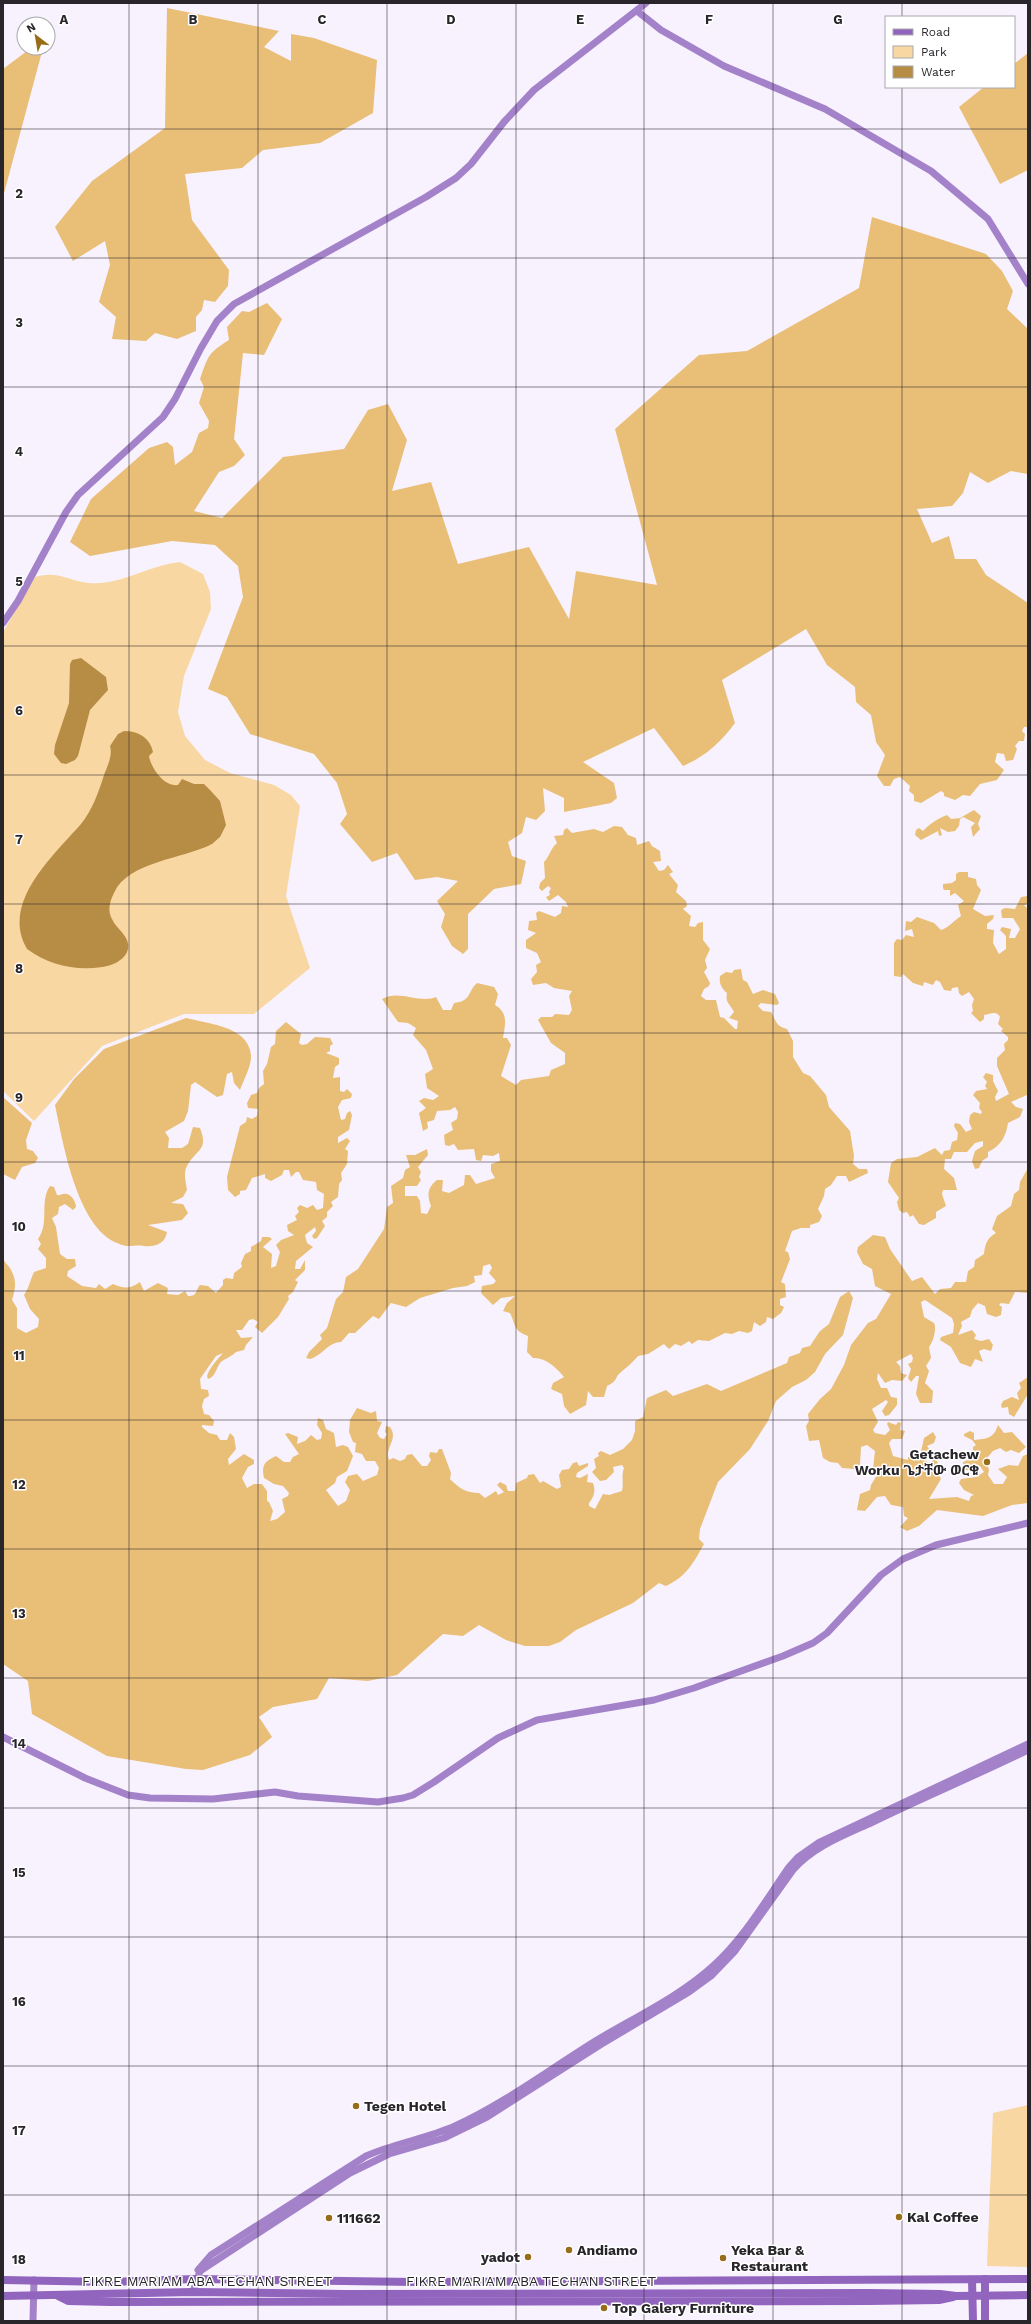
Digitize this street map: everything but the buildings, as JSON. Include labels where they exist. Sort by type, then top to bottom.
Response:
[{"type":"main road","points":[[3,623],[18,601],[66,512],[78,495],[163,417],[175,399],[217,320],[234,304],[451,181],[471,164],[504,122],[534,90],[646,3]]},
{"type":"main road","points":[[637,11],[661,30],[724,66],[825,109],[932,172],[988,219],[1028,284]]},
{"type":"main road","points":[[3,1737],[85,1778],[128,1795],[150,1798],[213,1799],[275,1792],[298,1796],[378,1802],[402,1798],[413,1794],[434,1782],[494,1740],[537,1720],[654,1700],[694,1688],[783,1656],[813,1642],[827,1633],[881,1575],[903,1558],[936,1545],[1028,1522]]},
{"type":"main road","points":[[193,2292],[195,2279],[206,2264],[368,2159],[463,2129],[512,2102],[567,2062],[700,1977],[730,1949],[789,1867],[806,1850],[853,1825],[1028,1744]]},
{"type":"main road","points":[[567,2062],[689,1992],[711,1976],[735,1951],[793,1870],[809,1855],[908,1804],[1028,1750]]},
{"type":"main road","name":"FIKRE MARIAM ABA TECHAN STREET","points":[[3,2280],[110,2282],[195,2279],[318,2282],[1028,2279]]},
{"type":"main road","points":[[33,2321],[34,2280]]},
{"type":"main road","points":[[972,2280],[973,2321]]},
{"type":"main road","points":[[984,2321],[985,2280]]},
{"type":"main road","points":[[759,2281],[759,2293]]},
{"type":"main road","name":"FIKRE MARIAM ABA TECHAN STREET","points":[[3,2296],[193,2292],[345,2294],[759,2293],[940,2294],[956,2296],[1024,2295]]},
{"type":"main road","points":[[53,2295],[68,2301],[127,2302],[869,2302],[939,2300],[956,2296]]},
{"type":"main road","points":[[1024,2295],[1028,2300]]},
{"type":"green space","points":[[180,562],[203,574],[210,592],[211,609],[184,676],[178,712],[185,736],[205,760],[230,773],[274,785],[291,795],[300,806],[286,896],[310,968],[254,1014],[184,1014],[102,1046],[34,1121],[3,1091],[3,632],[35,577],[43,575],[57,575],[82,582],[101,583]]},
{"type":"green space","points":[[1028,2105],[1028,2267],[987,2266],[993,2113]]},
{"type":"shaded area","points":[[167,8],[279,31],[264,47],[291,61],[291,34],[314,38],[377,60],[373,113],[320,143],[263,150],[242,168],[185,174],[192,220],[229,270],[228,286],[215,302],[204,300],[202,310],[196,317],[196,331],[177,339],[155,333],[146,341],[112,339],[116,317],[99,302],[110,265],[105,241],[73,261],[55,227],[92,181],[165,128]]},
{"type":"shaded area","points":[[1028,53],[1028,170],[1000,184],[959,107],[983,88],[1015,88],[1015,63]]},
{"type":"shaded area","points":[[20,56],[41,56],[3,197],[3,69]]},
{"type":"shaded area","points":[[872,217],[986,254],[1002,271],[1013,291],[1007,309],[1028,329],[1028,474],[1011,471],[988,483],[970,472],[963,493],[952,506],[917,509],[932,543],[949,536],[955,559],[976,559],[986,575],[1028,603],[1028,727],[1024,727],[1022,731],[1025,734],[1024,741],[1019,741],[1015,746],[1017,749],[1013,760],[1006,761],[1004,754],[997,753],[995,762],[1004,770],[997,780],[980,784],[970,796],[963,795],[955,800],[944,796],[944,793],[941,791],[921,803],[914,801],[914,795],[909,791],[910,786],[900,777],[894,779],[890,786],[884,786],[877,776],[885,755],[876,742],[871,715],[856,702],[855,687],[827,665],[806,629],[722,680],[735,723],[718,743],[699,758],[683,766],[654,728],[583,762],[614,783],[617,798],[611,803],[564,812],[564,798],[543,788],[545,811],[536,820],[526,817],[522,833],[508,842],[512,856],[526,861],[521,884],[494,889],[468,914],[468,949],[463,954],[452,946],[441,927],[445,914],[437,901],[458,881],[437,877],[415,880],[397,853],[372,862],[340,824],[347,814],[337,783],[314,754],[250,734],[227,697],[208,689],[243,597],[238,566],[215,545],[172,541],[90,556],[70,542],[91,499],[149,448],[167,442],[173,447],[175,465],[192,452],[199,433],[208,428],[209,421],[199,403],[204,387],[200,379],[207,360],[217,348],[229,340],[227,327],[242,311],[249,312],[267,303],[282,319],[264,355],[243,353],[234,439],[245,455],[234,466],[219,472],[194,511],[222,518],[283,457],[344,449],[368,410],[388,404],[407,440],[392,491],[431,482],[458,564],[529,547],[569,619],[576,571],[657,585],[615,429],[699,355],[747,351],[859,288]]},
{"type":"shaded area","points":[[974,810],[981,816],[978,824],[980,829],[973,837],[971,827],[975,823],[963,817],[960,819],[959,826],[955,831],[948,832],[940,828],[942,835],[939,836],[938,831],[921,840],[915,835],[916,830],[919,828],[923,831],[944,816],[947,815],[951,819],[960,818]]},
{"type":"shaded area","points":[[614,826],[622,827],[628,835],[636,838],[637,845],[649,841],[652,846],[660,851],[661,861],[653,862],[659,871],[664,870],[668,865],[673,872],[669,874],[678,885],[676,892],[686,901],[687,906],[683,909],[691,916],[689,926],[695,927],[698,923],[703,922],[703,940],[710,949],[705,960],[707,968],[704,972],[710,983],[709,986],[704,989],[701,996],[706,1000],[716,1000],[720,1017],[724,1018],[735,1029],[737,1029],[738,1021],[729,1018],[734,1012],[727,1001],[727,993],[720,983],[720,976],[726,972],[732,973],[734,970],[741,969],[743,980],[747,982],[753,994],[763,990],[775,994],[779,1003],[777,1005],[761,1003],[758,1006],[763,1011],[771,1012],[778,1024],[787,1029],[793,1041],[793,1057],[803,1073],[810,1076],[826,1095],[829,1107],[850,1131],[854,1156],[853,1164],[859,1169],[867,1169],[868,1173],[849,1182],[846,1176],[837,1176],[831,1185],[825,1189],[824,1196],[818,1209],[822,1216],[819,1222],[810,1225],[810,1228],[801,1228],[792,1231],[785,1251],[788,1252],[790,1259],[781,1282],[785,1284],[786,1297],[780,1299],[780,1305],[784,1307],[781,1313],[773,1319],[767,1317],[766,1322],[760,1326],[754,1322],[752,1331],[748,1333],[739,1331],[732,1334],[725,1333],[709,1341],[698,1340],[692,1344],[689,1341],[681,1346],[675,1344],[669,1349],[664,1344],[648,1354],[638,1356],[618,1375],[615,1381],[607,1386],[604,1397],[593,1397],[588,1391],[586,1405],[570,1414],[564,1406],[562,1394],[551,1389],[553,1383],[564,1377],[558,1370],[546,1361],[533,1358],[527,1352],[528,1336],[517,1329],[510,1313],[503,1311],[507,1303],[515,1296],[501,1298],[493,1305],[481,1293],[482,1286],[493,1284],[496,1281],[489,1273],[492,1268],[490,1264],[483,1266],[482,1275],[474,1276],[475,1282],[467,1286],[453,1288],[420,1298],[406,1307],[391,1303],[379,1319],[373,1316],[355,1333],[349,1333],[341,1342],[328,1347],[310,1359],[306,1358],[309,1352],[322,1339],[320,1335],[327,1328],[336,1299],[343,1292],[346,1277],[358,1269],[384,1229],[387,1207],[393,1203],[391,1186],[403,1178],[405,1170],[410,1167],[406,1155],[415,1155],[427,1149],[428,1155],[418,1167],[421,1172],[419,1177],[421,1180],[417,1186],[405,1186],[405,1196],[417,1196],[420,1201],[421,1213],[427,1214],[431,1206],[429,1192],[431,1186],[437,1180],[443,1180],[442,1191],[449,1193],[464,1185],[465,1175],[470,1175],[476,1184],[495,1178],[491,1171],[491,1164],[500,1161],[499,1153],[493,1156],[483,1155],[481,1161],[476,1160],[474,1149],[458,1150],[454,1144],[449,1146],[445,1145],[444,1135],[453,1130],[451,1123],[457,1119],[458,1112],[455,1107],[450,1110],[437,1111],[434,1120],[427,1122],[428,1128],[423,1131],[419,1113],[426,1108],[419,1101],[424,1098],[433,1100],[439,1096],[427,1088],[425,1074],[433,1069],[426,1050],[413,1035],[416,1028],[408,1023],[398,1022],[382,999],[395,995],[423,999],[436,997],[443,1010],[451,1010],[454,1003],[460,1002],[467,998],[477,983],[494,987],[498,994],[495,1005],[502,1012],[505,1020],[503,1038],[507,1038],[511,1045],[501,1076],[516,1085],[521,1080],[549,1076],[551,1070],[565,1064],[565,1053],[551,1043],[538,1020],[541,1017],[552,1017],[555,1014],[569,1015],[572,1010],[569,996],[572,991],[554,988],[546,983],[533,985],[531,979],[537,972],[536,965],[541,962],[537,953],[526,948],[526,940],[536,933],[528,930],[529,921],[537,920],[536,913],[539,911],[555,917],[561,913],[562,906],[568,907],[566,902],[558,895],[549,901],[546,897],[550,895],[549,892],[551,888],[548,886],[542,891],[539,888],[540,883],[545,878],[544,862],[557,843],[554,836],[563,835],[564,830],[567,828],[572,833],[594,829],[603,832]]},
{"type":"shaded area","points":[[959,872],[968,872],[968,877],[976,879],[977,885],[981,890],[973,909],[985,916],[994,915],[993,919],[987,924],[987,929],[994,930],[993,943],[999,954],[1006,949],[1006,936],[1000,930],[1002,927],[1011,929],[1009,938],[1015,938],[1020,929],[1013,918],[1002,918],[1001,910],[1005,908],[1015,909],[1021,897],[1028,896],[1028,904],[1024,905],[1028,909],[1028,1093],[1027,1095],[1011,1102],[1016,1107],[1023,1109],[1020,1117],[1008,1123],[1006,1132],[1000,1144],[988,1152],[988,1157],[982,1161],[979,1168],[975,1169],[972,1161],[975,1151],[983,1146],[983,1141],[975,1143],[967,1152],[954,1152],[951,1159],[945,1159],[944,1169],[954,1178],[957,1190],[943,1190],[942,1194],[946,1206],[936,1212],[936,1218],[924,1225],[919,1224],[913,1215],[910,1217],[907,1212],[903,1213],[899,1210],[897,1202],[899,1198],[888,1182],[891,1163],[897,1159],[917,1157],[935,1148],[942,1155],[944,1151],[950,1150],[952,1142],[957,1140],[958,1133],[954,1126],[955,1123],[960,1124],[966,1132],[972,1129],[969,1122],[970,1115],[974,1112],[981,1114],[982,1112],[979,1108],[980,1103],[973,1095],[976,1091],[987,1089],[985,1086],[987,1082],[983,1077],[986,1073],[993,1075],[993,1081],[998,1091],[995,1097],[996,1101],[1009,1094],[997,1066],[997,1058],[1005,1050],[1004,1044],[1008,1040],[1008,1037],[1001,1031],[1003,1029],[998,1024],[1000,1017],[993,1013],[984,1015],[984,1019],[980,1022],[971,1013],[973,1011],[972,1005],[974,999],[969,992],[962,996],[959,993],[958,987],[952,988],[951,991],[944,990],[940,982],[936,980],[933,985],[924,982],[923,986],[913,983],[903,974],[901,977],[894,976],[894,943],[897,939],[902,940],[906,935],[914,937],[912,929],[905,931],[906,921],[911,922],[917,917],[934,923],[941,930],[961,916],[958,905],[964,901],[955,893],[950,896],[950,890],[944,890],[943,888],[943,884],[952,883],[956,880],[956,874]]},
{"type":"shaded area","points":[[186,1018],[216,1025],[235,1032],[243,1038],[248,1045],[251,1055],[250,1063],[240,1090],[234,1083],[232,1072],[227,1074],[223,1095],[217,1097],[195,1082],[191,1085],[188,1111],[184,1121],[165,1132],[169,1138],[168,1148],[182,1148],[188,1144],[193,1127],[200,1128],[203,1141],[202,1146],[187,1166],[185,1172],[187,1190],[183,1197],[171,1203],[183,1204],[188,1213],[182,1220],[148,1225],[167,1232],[162,1242],[159,1244],[148,1246],[121,1245],[103,1234],[92,1220],[82,1202],[74,1182],[62,1140],[55,1105],[74,1079],[104,1049]]},
{"type":"shaded area","points":[[286,1022],[301,1034],[299,1043],[302,1045],[307,1044],[315,1037],[330,1038],[333,1044],[330,1046],[330,1051],[326,1053],[339,1058],[339,1064],[335,1067],[333,1078],[340,1077],[340,1091],[344,1092],[347,1089],[352,1094],[351,1098],[342,1100],[338,1107],[341,1120],[345,1119],[347,1113],[350,1111],[352,1115],[349,1130],[338,1137],[338,1143],[347,1138],[350,1141],[345,1149],[348,1151],[347,1164],[341,1173],[342,1180],[339,1184],[338,1197],[331,1202],[333,1206],[327,1212],[327,1217],[322,1221],[325,1226],[317,1238],[314,1239],[312,1236],[316,1231],[315,1227],[305,1235],[307,1243],[313,1247],[296,1261],[295,1269],[300,1269],[305,1260],[305,1270],[295,1280],[298,1282],[293,1292],[288,1296],[289,1299],[278,1317],[262,1333],[255,1327],[258,1322],[253,1319],[249,1320],[242,1330],[236,1330],[241,1338],[253,1337],[246,1345],[244,1350],[236,1352],[223,1360],[214,1375],[208,1379],[207,1376],[210,1370],[223,1353],[216,1356],[200,1379],[201,1389],[208,1390],[209,1396],[204,1399],[202,1406],[204,1414],[209,1415],[214,1421],[213,1426],[202,1425],[202,1427],[209,1433],[217,1435],[220,1440],[227,1440],[230,1433],[234,1437],[236,1449],[228,1459],[229,1465],[244,1454],[254,1460],[254,1464],[248,1467],[242,1478],[247,1488],[254,1484],[262,1484],[267,1491],[267,1501],[269,1502],[273,1511],[270,1521],[277,1519],[285,1512],[282,1499],[288,1496],[289,1493],[283,1486],[274,1484],[264,1478],[263,1470],[265,1464],[276,1456],[284,1462],[290,1462],[293,1457],[299,1454],[285,1434],[288,1433],[298,1437],[297,1444],[305,1441],[311,1435],[317,1440],[321,1439],[322,1433],[317,1425],[318,1418],[323,1420],[326,1429],[334,1433],[336,1447],[343,1445],[348,1447],[353,1456],[347,1471],[337,1477],[335,1483],[326,1490],[338,1506],[346,1501],[350,1490],[345,1482],[348,1476],[357,1474],[363,1481],[377,1475],[379,1468],[375,1461],[366,1461],[362,1454],[355,1452],[356,1443],[353,1442],[349,1432],[350,1420],[357,1408],[371,1413],[376,1411],[377,1421],[382,1422],[377,1433],[380,1438],[384,1439],[387,1434],[385,1432],[386,1426],[390,1427],[393,1436],[388,1451],[389,1460],[393,1458],[400,1461],[405,1459],[407,1455],[412,1454],[422,1466],[427,1466],[431,1460],[429,1456],[430,1452],[437,1453],[439,1449],[442,1449],[451,1473],[450,1479],[463,1489],[470,1492],[479,1493],[485,1498],[496,1491],[498,1495],[504,1492],[497,1485],[500,1482],[506,1485],[508,1491],[515,1491],[516,1483],[527,1478],[528,1475],[534,1474],[540,1483],[543,1481],[557,1489],[561,1487],[559,1475],[562,1470],[569,1469],[573,1463],[577,1462],[579,1466],[588,1463],[588,1466],[577,1473],[576,1477],[580,1478],[588,1474],[587,1482],[593,1483],[594,1489],[594,1494],[589,1506],[595,1509],[603,1494],[609,1495],[622,1491],[624,1468],[622,1465],[613,1467],[614,1472],[606,1480],[600,1481],[592,1472],[596,1468],[594,1459],[599,1456],[598,1453],[601,1451],[610,1455],[623,1449],[632,1440],[635,1431],[635,1421],[643,1417],[647,1398],[666,1390],[673,1396],[707,1384],[721,1391],[787,1363],[789,1357],[800,1353],[802,1348],[810,1346],[820,1331],[829,1324],[840,1297],[849,1291],[853,1298],[843,1335],[825,1354],[815,1372],[806,1380],[792,1387],[776,1401],[768,1421],[750,1449],[718,1482],[700,1529],[699,1539],[704,1544],[689,1568],[684,1574],[673,1582],[666,1586],[659,1583],[633,1603],[576,1630],[560,1642],[549,1646],[525,1646],[506,1640],[479,1625],[463,1636],[443,1634],[397,1675],[368,1681],[329,1678],[317,1699],[273,1707],[259,1717],[272,1737],[250,1755],[203,1770],[186,1769],[107,1756],[32,1714],[28,1681],[3,1664],[3,1258],[15,1279],[15,1289],[12,1300],[17,1308],[17,1328],[26,1333],[38,1327],[39,1319],[30,1309],[24,1295],[28,1289],[34,1272],[46,1268],[46,1258],[38,1249],[41,1244],[38,1239],[42,1233],[45,1199],[50,1186],[54,1187],[57,1195],[68,1194],[75,1202],[76,1207],[73,1210],[65,1204],[59,1207],[58,1214],[52,1218],[56,1227],[60,1254],[67,1259],[75,1259],[76,1266],[68,1271],[67,1276],[82,1286],[96,1288],[99,1284],[105,1289],[113,1284],[127,1288],[140,1282],[144,1291],[158,1283],[168,1288],[167,1294],[178,1295],[185,1291],[188,1296],[191,1296],[195,1294],[200,1285],[208,1286],[216,1293],[223,1285],[223,1280],[226,1278],[233,1279],[234,1273],[242,1267],[241,1263],[245,1254],[251,1251],[251,1247],[261,1241],[262,1237],[269,1237],[272,1239],[263,1247],[272,1254],[271,1268],[276,1266],[280,1252],[276,1245],[281,1240],[294,1235],[288,1231],[287,1225],[297,1220],[295,1216],[299,1212],[297,1208],[300,1205],[307,1208],[313,1205],[317,1210],[323,1208],[324,1194],[317,1190],[316,1182],[303,1180],[299,1172],[296,1172],[291,1177],[289,1170],[284,1170],[282,1175],[271,1181],[265,1178],[265,1174],[252,1178],[246,1190],[240,1191],[240,1194],[235,1197],[228,1190],[227,1177],[240,1126],[246,1122],[247,1117],[252,1119],[257,1116],[258,1109],[248,1108],[247,1103],[251,1095],[257,1093],[259,1088],[264,1084],[263,1071],[267,1064],[271,1047],[275,1044],[276,1031]]},
{"type":"shaded area","points":[[3,1097],[32,1123],[26,1140],[27,1149],[33,1151],[38,1158],[35,1163],[22,1167],[15,1180],[3,1174]]},
{"type":"shaded area","points":[[1028,1168],[1028,1293],[1015,1292],[1009,1304],[1001,1303],[999,1305],[1002,1307],[1001,1315],[996,1317],[987,1314],[985,1306],[978,1303],[972,1310],[970,1317],[961,1322],[962,1326],[958,1335],[972,1330],[976,1335],[974,1339],[981,1341],[989,1339],[993,1345],[991,1351],[984,1349],[979,1351],[983,1362],[975,1359],[971,1367],[960,1363],[951,1347],[940,1340],[941,1337],[953,1333],[954,1324],[952,1318],[925,1300],[921,1302],[924,1317],[934,1323],[935,1326],[933,1339],[929,1347],[931,1358],[926,1366],[929,1371],[925,1383],[933,1391],[932,1403],[920,1403],[916,1394],[919,1376],[916,1376],[911,1382],[908,1378],[911,1369],[908,1364],[912,1362],[913,1358],[911,1354],[896,1362],[900,1366],[901,1373],[907,1375],[902,1381],[892,1380],[885,1383],[878,1373],[877,1379],[881,1388],[887,1388],[891,1397],[897,1398],[897,1405],[889,1415],[885,1416],[882,1411],[888,1402],[886,1400],[872,1409],[878,1422],[873,1430],[875,1433],[885,1435],[890,1430],[887,1424],[888,1422],[896,1425],[898,1422],[901,1423],[900,1430],[905,1431],[902,1439],[892,1439],[889,1443],[893,1456],[908,1460],[908,1457],[920,1456],[924,1438],[933,1432],[936,1437],[934,1443],[927,1446],[933,1454],[925,1461],[930,1463],[935,1458],[938,1463],[935,1469],[941,1479],[929,1499],[957,1497],[969,1501],[971,1496],[974,1495],[964,1490],[959,1483],[961,1479],[976,1477],[984,1472],[980,1466],[973,1471],[971,1468],[969,1470],[963,1470],[963,1462],[968,1460],[968,1454],[973,1452],[973,1447],[976,1445],[972,1440],[964,1436],[964,1434],[970,1431],[974,1433],[974,1440],[983,1439],[992,1435],[998,1425],[1004,1433],[1012,1432],[1026,1447],[1019,1453],[1011,1450],[1006,1452],[1000,1448],[993,1451],[986,1459],[989,1470],[988,1475],[994,1484],[1003,1484],[1007,1477],[998,1469],[1009,1465],[1018,1466],[1023,1456],[1028,1454],[1028,1503],[1012,1505],[983,1516],[937,1510],[919,1526],[907,1531],[900,1527],[908,1518],[904,1516],[903,1507],[891,1505],[885,1496],[877,1497],[865,1511],[857,1510],[860,1494],[870,1490],[871,1485],[877,1475],[873,1469],[875,1451],[867,1445],[861,1447],[860,1465],[855,1469],[842,1468],[838,1463],[830,1462],[823,1458],[819,1440],[809,1441],[806,1426],[809,1421],[808,1414],[820,1399],[831,1389],[844,1365],[851,1345],[868,1323],[876,1319],[891,1294],[875,1286],[872,1269],[863,1264],[857,1252],[858,1247],[873,1235],[885,1237],[890,1249],[912,1281],[922,1277],[935,1294],[940,1289],[951,1288],[955,1282],[966,1282],[968,1271],[974,1267],[975,1260],[984,1254],[987,1242],[990,1237],[996,1233],[992,1229],[997,1216],[1011,1206],[1014,1194],[1019,1190],[1020,1182]]},
{"type":"shaded area","points":[[1028,1377],[1028,1394],[1014,1417],[1009,1414],[1008,1407],[1002,1408],[1001,1405],[1003,1401],[1012,1397],[1019,1400],[1017,1393],[1021,1388],[1019,1383]]},
{"type":"water","points":[[81,658],[106,677],[108,690],[90,710],[78,756],[75,760],[66,764],[61,763],[54,754],[55,745],[69,703],[70,664],[72,660]]},
{"type":"water","points":[[124,731],[134,732],[146,739],[152,747],[153,752],[149,756],[152,766],[163,780],[173,785],[178,785],[182,779],[194,784],[204,784],[220,801],[226,825],[220,837],[212,844],[144,867],[131,874],[121,882],[110,902],[109,909],[113,922],[124,935],[128,944],[126,954],[118,962],[107,966],[92,968],[63,966],[35,955],[27,949],[20,932],[20,915],[25,898],[33,881],[44,865],[89,813],[109,761],[111,753],[110,746],[118,734]]},
{"type":"place","name":"Getachew Worku ጌታቸው ወርቁ","points":[[987,1462]]},
{"type":"place","name":"Tegen Hotel","points":[[356,2106]]},
{"type":"place","name":"Kal Coffee","points":[[899,2217]]},
{"type":"place","name":"111662","points":[[329,2218]]},
{"type":"place","name":"Andiamo","points":[[569,2250]]},
{"type":"place","name":"yadot","points":[[528,2257]]},
{"type":"place","name":"Yeka Bar & Restaurant","points":[[723,2258]]},
{"type":"place","name":"Top Galery Furniture","points":[[604,2308]]}]
